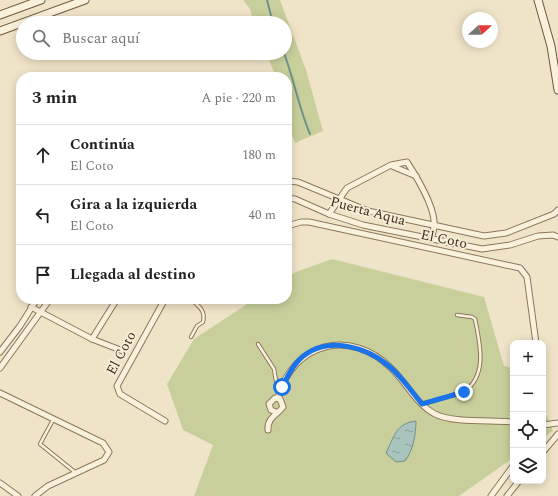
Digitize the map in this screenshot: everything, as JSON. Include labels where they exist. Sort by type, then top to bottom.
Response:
[{"type":"main road","points":[[0,15],[41,0]]},
{"type":"main road","points":[[41,16],[85,0]]},
{"type":"main road","points":[[538,0],[551,46],[558,90]]},
{"type":"main road","points":[[0,31],[16,25]]},
{"type":"street","points":[[329,214],[347,188],[391,165],[406,162],[416,176],[433,216],[434,226],[431,239]]},
{"type":"street","points":[[391,165],[416,176]]},
{"type":"street","name":"Puerta Aqua","points":[[292,181],[298,182],[368,211],[484,236],[506,233],[534,223],[554,214],[558,210]]},
{"type":"street","name":"Puerta Aqua","points":[[292,198],[329,214],[363,225],[482,249],[510,245],[538,236],[553,235],[558,237]]},
{"type":"street","name":"El Coto","points":[[292,225],[309,222],[520,268],[526,277],[536,340]]},
{"type":"street","points":[[0,352],[20,326],[33,304]]},
{"type":"street","points":[[0,368],[46,304]]},
{"type":"street","points":[[92,339],[114,304]]},
{"type":"street","name":"El Coto","points":[[162,304],[117,386],[120,394],[165,421]]},
{"type":"street","points":[[31,307],[92,339],[123,351]]},
{"type":"street","points":[[278,398],[282,387],[296,363],[305,355],[317,348],[338,345],[353,347],[379,358],[391,368],[422,404],[434,413],[447,418],[510,422]]},
{"type":"street","points":[[0,393],[103,443],[109,452],[108,456],[104,460],[48,486],[35,496]]},
{"type":"street","points":[[268,430],[270,420],[276,412],[283,407],[282,401],[278,398]]},
{"type":"street","points":[[276,412],[270,410],[269,404],[272,399],[278,398]]},
{"type":"street","points":[[546,425],[558,423]]},
{"type":"street","points":[[546,448],[558,434]]},
{"type":"street","points":[[491,496],[510,470]]},
{"type":"street","points":[[0,484],[18,496]]},
{"type":"street","points":[[507,496],[517,484]]},
{"type":"lane","points":[[191,337],[197,326],[203,322],[204,316],[202,310],[196,304]]},
{"type":"lane","points":[[422,404],[464,392],[472,385],[478,374],[480,356],[475,319],[472,317],[457,315]]},
{"type":"lane","points":[[258,344],[274,369],[276,382],[282,387]]},
{"type":"lane","points":[[53,419],[40,444],[76,472]]},
{"type":"green space","points":[[243,0],[280,0],[286,16],[252,16],[250,9]]},
{"type":"green space","points":[[292,32],[306,70],[323,131],[295,143],[292,136],[292,72],[274,72],[269,60],[292,60]]},
{"type":"green space","points":[[332,259],[484,297],[504,366],[510,367],[510,460],[459,496],[194,496],[213,445],[183,430],[167,384],[194,339],[247,304],[292,304],[292,275]]},
{"type":"green space","points":[[546,414],[553,431],[546,436]]},
{"type":"water","points":[[416,421],[415,437],[408,457],[405,461],[396,462],[386,453],[394,436],[396,432],[404,425],[409,422]]},
{"type":"waterway","points":[[267,0],[271,16]]},
{"type":"waterway","points":[[286,60],[291,72]]},
{"type":"waterway","points":[[292,76],[310,134]]},
{"type":"route","points":[[282,387],[296,363],[305,355],[317,348],[338,345],[353,347],[379,358],[391,368],[422,404],[464,392]]}]
